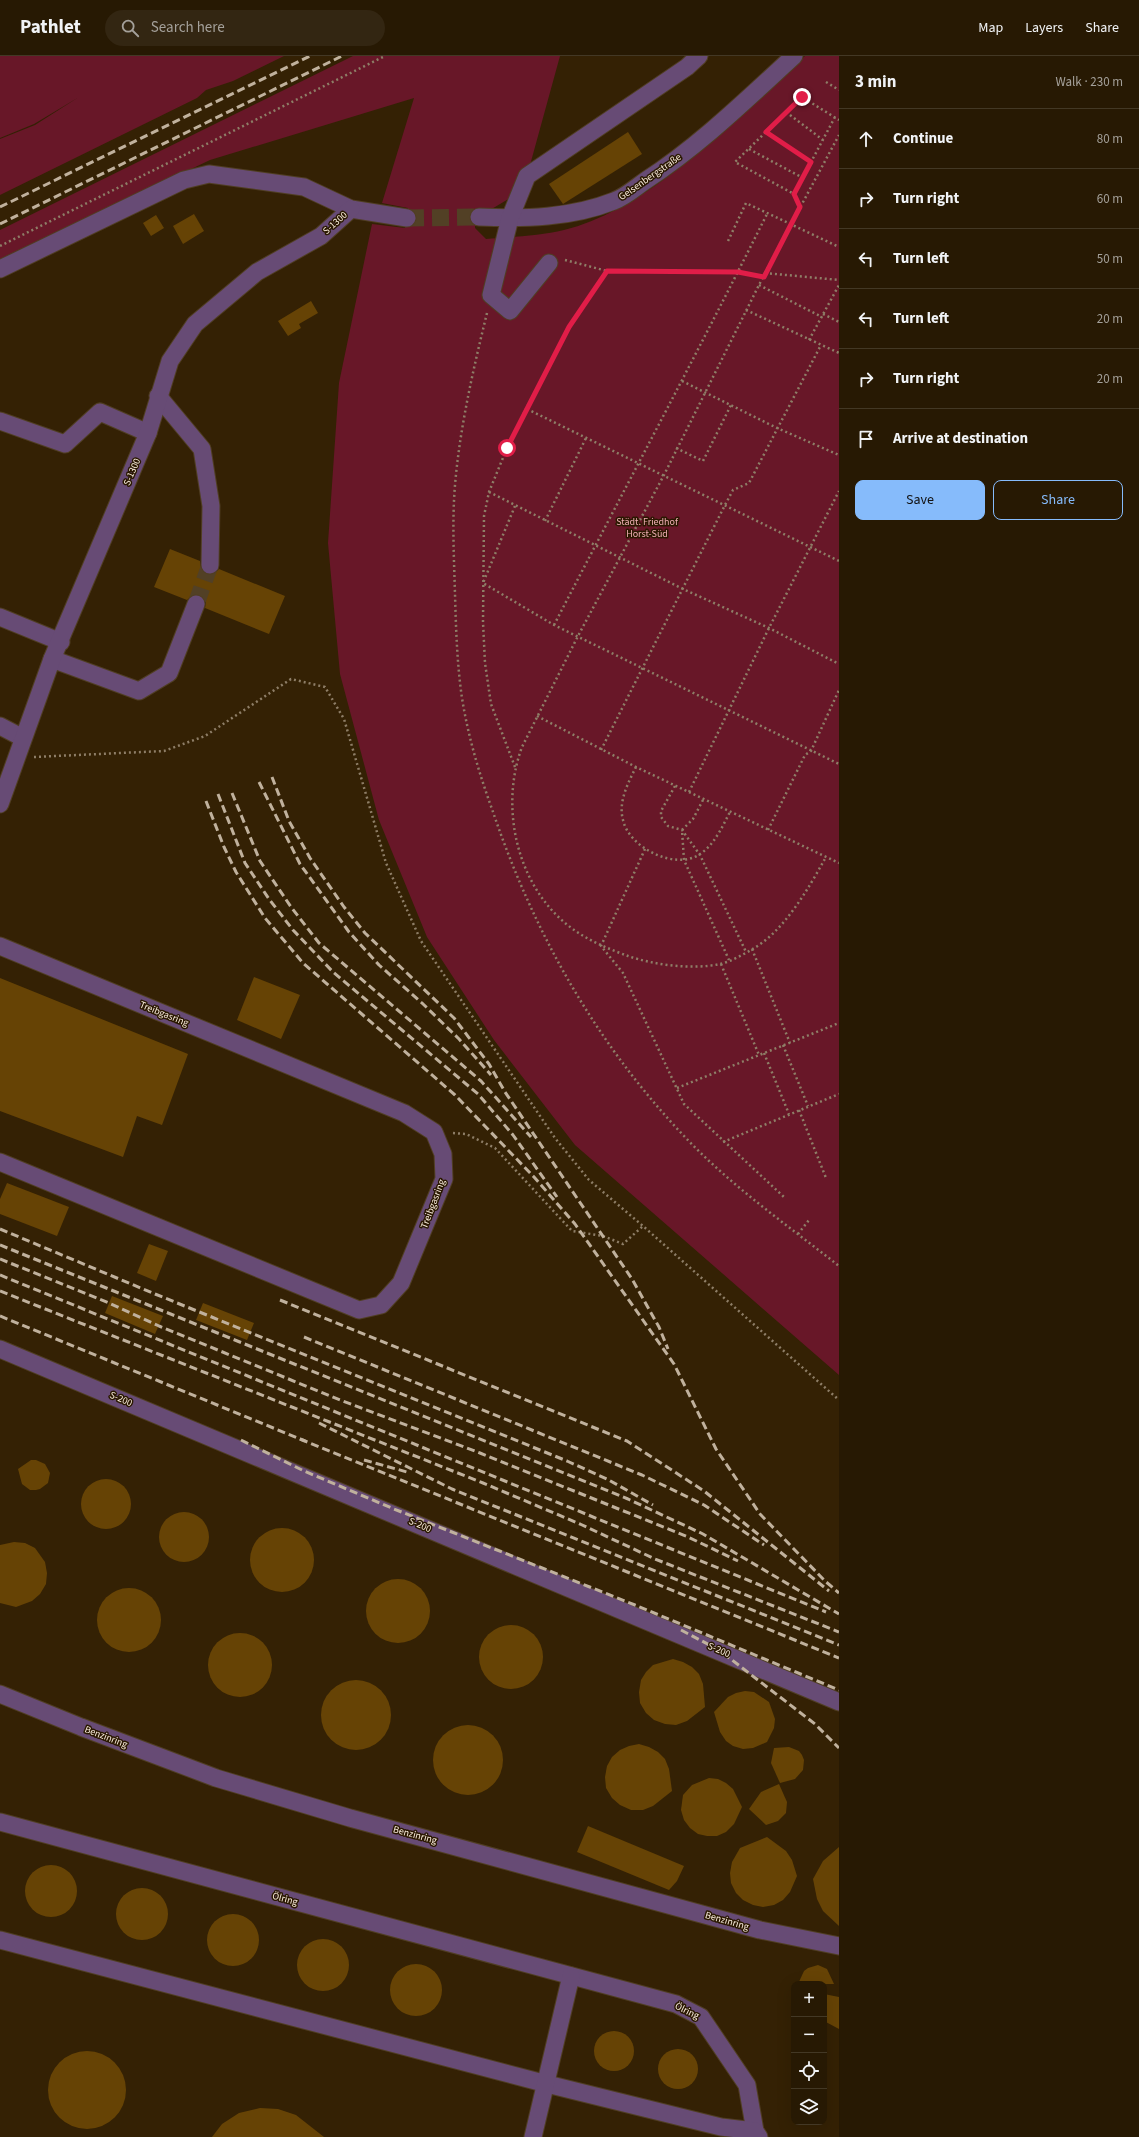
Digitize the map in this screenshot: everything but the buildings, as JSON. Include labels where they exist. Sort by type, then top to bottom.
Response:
[{"type":"street","points":[[549,263],[510,311],[491,295],[510,218],[528,176],[687,67],[699,56]]},
{"type":"street","name":"Gelsenbergstraße","points":[[479,217],[510,218],[569,214],[615,201],[662,171],[727,118],[794,56]]},
{"type":"street","points":[[0,269],[177,183],[209,174],[304,187],[351,209],[406,218]]},
{"type":"street","name":"S-1300","points":[[0,804],[18,758],[23,738],[52,659],[61,642],[148,433],[158,396],[170,361],[195,324],[257,272],[321,236],[351,209]]},
{"type":"street","points":[[158,396],[202,448],[211,506],[210,565]]},
{"type":"street","points":[[0,420],[65,444],[100,412],[148,433]]},
{"type":"street","points":[[52,659],[139,691],[169,673],[196,604]]},
{"type":"street","points":[[0,617],[61,642]]},
{"type":"street","points":[[0,726],[23,738]]},
{"type":"street","name":"Treibgasring","points":[[0,946],[404,1113],[434,1132],[443,1154],[444,1179],[401,1283],[381,1305],[360,1310],[0,1162]]},
{"type":"street","name":"S-200","points":[[0,1349],[839,1702]]},
{"type":"street","name":"Benzinring","points":[[0,1694],[81,1727],[216,1778],[350,1818],[760,1930],[839,1946]]},
{"type":"street","name":"Ölring","points":[[0,1822],[676,2004],[701,2017],[747,2085],[757,2134],[721,2127],[547,2084],[0,1940]]},
{"type":"street","points":[[533,2137],[547,2084],[571,1976]]},
{"type":"path","points":[[0,246],[384,56]]},
{"type":"path","points":[[826,82],[839,90]]},
{"type":"path","points":[[800,207],[794,194],[735,162],[802,97],[839,120]]},
{"type":"path","points":[[786,112],[823,140]]},
{"type":"path","points":[[794,194],[835,118]]},
{"type":"path","points":[[766,132],[811,162]]},
{"type":"path","points":[[826,857],[789,916],[752,949],[721,964],[675,967],[640,960],[601,946],[564,922],[539,893],[521,857],[513,824],[515,766],[537,716],[619,557],[664,475],[676,448],[706,392],[765,273],[839,136]]},
{"type":"path","points":[[749,149],[802,178]]},
{"type":"path","points":[[728,241],[746,203],[839,247]]},
{"type":"path","points":[[554,625],[638,462],[682,381],[767,214]]},
{"type":"path","points":[[549,263],[566,260],[607,271],[738,272],[764,277]]},
{"type":"path","points":[[515,766],[491,704],[485,662],[483,583],[484,516],[489,492],[507,448],[526,409],[569,327],[607,271]]},
{"type":"path","points":[[765,273],[839,280]]},
{"type":"path","points":[[759,285],[823,316],[839,322]]},
{"type":"path","points":[[809,340],[839,285]]},
{"type":"path","points":[[491,295],[463,421],[455,487],[454,553],[456,630],[462,698],[476,763],[505,850],[529,906],[562,971],[596,1027],[684,1136],[739,1186],[839,1266]]},
{"type":"path","points":[[746,310],[839,354]]},
{"type":"path","points":[[602,750],[725,505],[734,490],[749,483],[821,345]]},
{"type":"path","points":[[682,381],[777,428],[839,455]]},
{"type":"path","points":[[676,448],[703,462],[731,405]]},
{"type":"path","points":[[526,409],[638,462],[839,561]]},
{"type":"path","points":[[545,521],[586,438]]},
{"type":"path","points":[[689,792],[769,628],[839,491]]},
{"type":"path","points":[[489,492],[683,590],[769,628],[839,664]]},
{"type":"path","points":[[483,583],[515,506]]},
{"type":"path","points":[[483,583],[554,625],[839,764]]},
{"type":"path","points":[[18,758],[164,751],[204,736],[291,679],[325,687],[344,719],[386,863],[421,941],[555,1138],[589,1180],[839,1400]]},
{"type":"path","points":[[768,830],[805,755],[811,751],[839,690]]},
{"type":"path","points":[[537,716],[703,800],[839,864]]},
{"type":"path","points":[[636,767],[627,786],[623,800],[623,821],[630,836],[645,849],[658,855],[684,860],[700,855],[715,841],[730,812]]},
{"type":"path","points":[[675,786],[661,811],[661,817],[668,826],[682,830],[700,855],[746,952]]},
{"type":"path","points":[[703,800],[693,819],[682,830],[684,860],[729,960]]},
{"type":"path","points":[[601,946],[645,849]]},
{"type":"path","points":[[601,946],[623,973],[684,1104],[723,1142],[784,1197]]},
{"type":"path","points":[[752,949],[790,1043]]},
{"type":"path","points":[[721,964],[759,1055]]},
{"type":"path","points":[[677,1088],[839,1023]]},
{"type":"path","points":[[783,1045],[808,1106]]},
{"type":"path","points":[[764,1053],[789,1114]]},
{"type":"path","points":[[723,1142],[839,1094]]},
{"type":"path","points":[[799,1110],[826,1178]]},
{"type":"path","points":[[434,1132],[466,1134],[495,1148],[572,1231],[603,1236],[623,1244],[643,1226]]},
{"type":"path","points":[[798,1234],[809,1220]]},
{"type":"green space","points":[[0,56],[284,56],[233,81],[206,90],[197,98],[0,195],[0,139],[35,125],[79,97],[34,124],[0,138]]},
{"type":"green space","name":"Städt. Friedhof Horst-Süd","points":[[353,56],[560,56],[527,176],[515,195],[485,213],[475,221],[475,228],[486,239],[535,235],[564,230],[597,218],[630,202],[662,181],[723,132],[805,56],[839,56],[839,1375],[575,1145],[494,1040],[427,937],[379,820],[340,674],[328,543],[339,383],[372,224],[405,228],[408,208],[382,203],[414,98],[210,160],[0,260],[0,230]]},
{"type":"tunnel","points":[[407,218],[479,217]]},
{"type":"tunnel","points":[[196,604],[210,565]]},
{"type":"railway","points":[[0,207],[310,56]]},
{"type":"railway","points":[[0,224],[342,56]]},
{"type":"railway","points":[[272,777],[289,821],[310,858],[344,907],[365,933],[454,1018],[489,1064],[505,1092],[632,1279],[659,1327],[668,1349]]},
{"type":"railway","points":[[259,782],[300,864],[349,932],[379,965],[422,1003],[459,1039],[491,1075]]},
{"type":"railway","points":[[232,793],[260,861],[291,907],[319,943],[481,1081],[531,1137]]},
{"type":"railway","points":[[218,794],[245,863],[269,899],[293,930],[333,972],[478,1094],[513,1135],[557,1197]]},
{"type":"railway","points":[[206,801],[224,847],[236,872],[265,918],[303,963],[455,1095],[534,1177],[575,1224],[674,1364],[716,1449],[760,1514],[825,1581],[839,1593]]},
{"type":"railway","points":[[0,1229],[155,1294],[567,1461],[607,1479],[653,1505]]},
{"type":"railway","points":[[0,1245],[628,1499],[703,1534],[839,1614]]},
{"type":"railway","points":[[0,1259],[340,1400],[480,1453],[688,1537],[738,1561]]},
{"type":"railway","points":[[0,1275],[826,1612]]},
{"type":"railway","points":[[0,1291],[483,1483],[580,1524],[655,1559],[839,1632]]},
{"type":"railway","points":[[280,1300],[627,1441],[704,1491],[829,1591]]},
{"type":"railway","points":[[0,1316],[305,1441]]},
{"type":"railway","points":[[304,1337],[642,1475],[704,1505],[764,1545]]},
{"type":"railway","points":[[319,1423],[452,1489],[839,1645]]},
{"type":"railway","points":[[300,1439],[839,1658]]},
{"type":"railway","points":[[241,1440],[304,1471],[394,1509],[635,1605],[839,1690]]},
{"type":"railway","points":[[364,1460],[407,1472]]},
{"type":"railway","points":[[681,1630],[719,1650],[815,1724],[839,1748]]},
{"type":"route","points":[[507,448],[569,327],[607,271],[738,272],[764,277],[800,207],[794,194],[811,162],[766,132],[802,97]]}]
